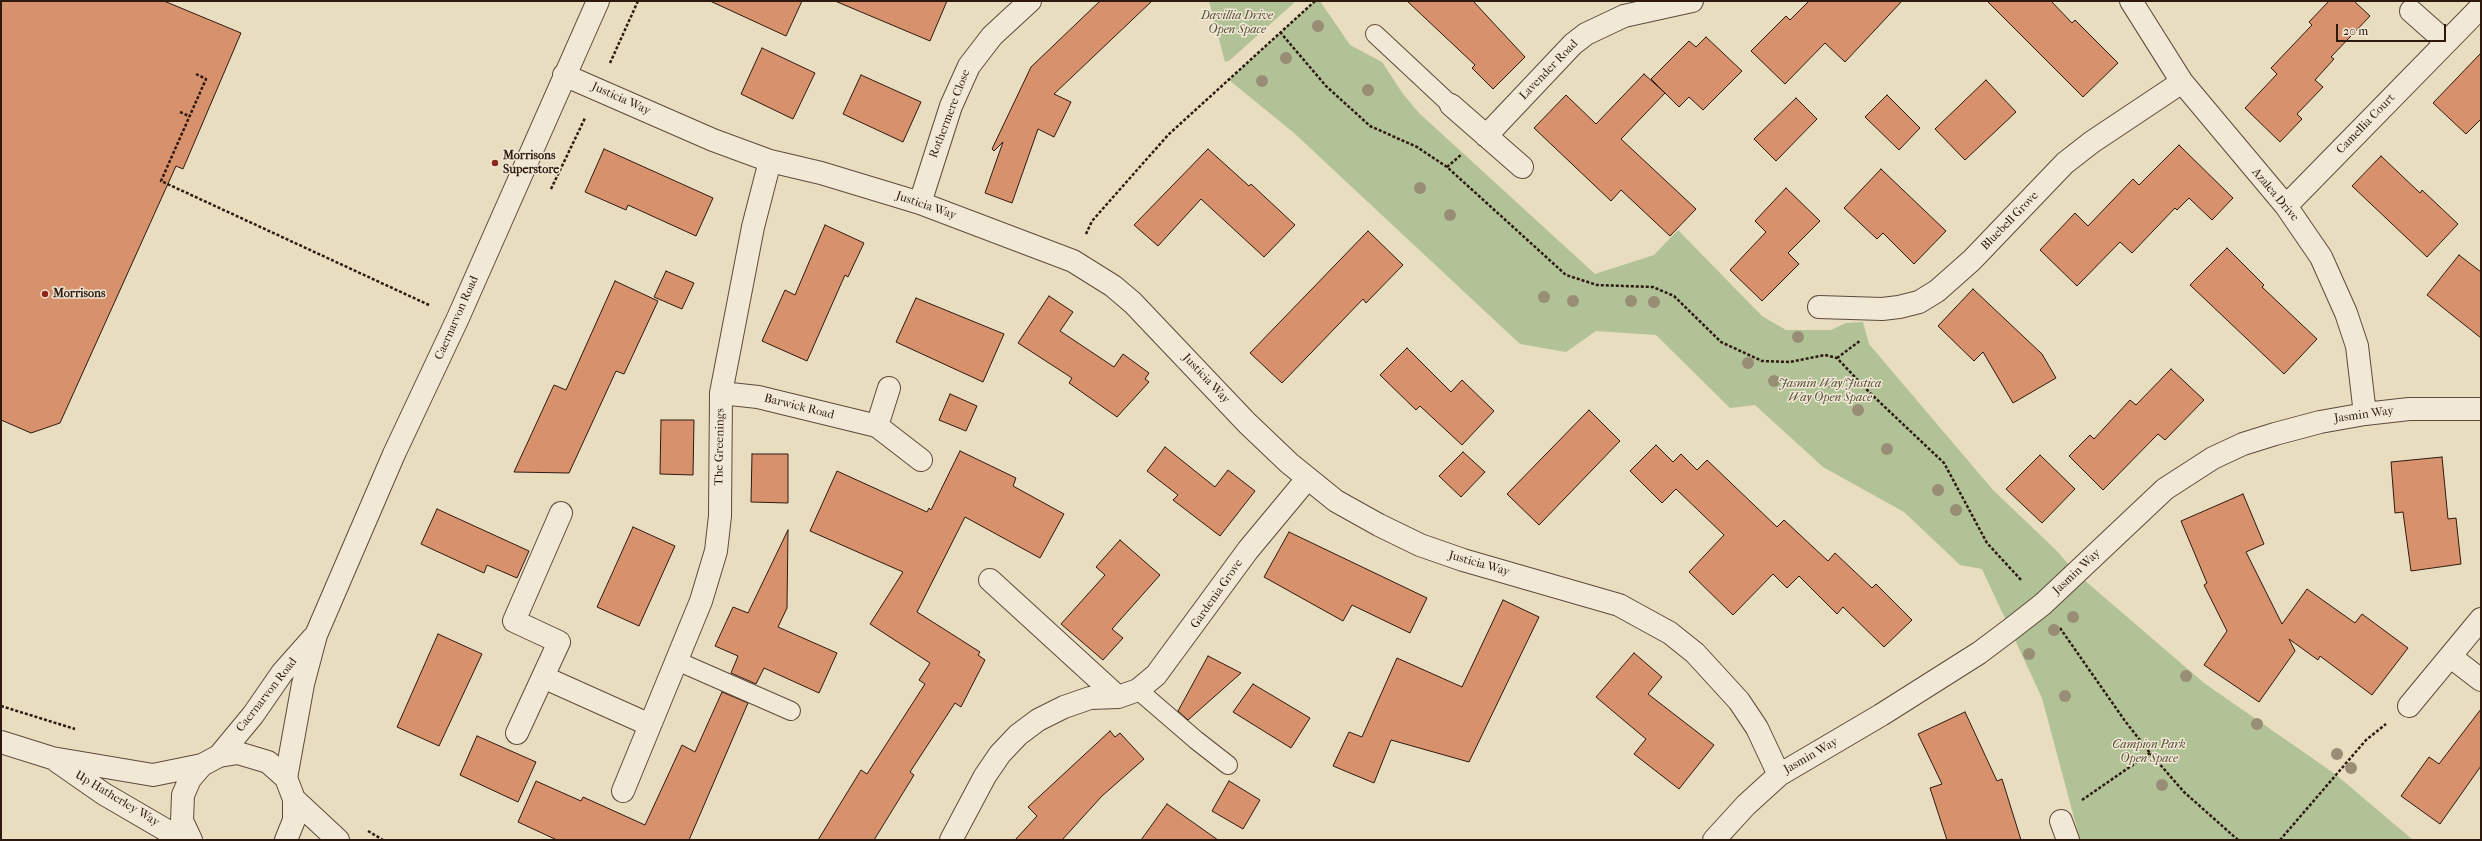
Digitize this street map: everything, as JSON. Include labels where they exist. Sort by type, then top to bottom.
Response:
[{"type":"street","name":"Caernarvon Road","points":[[286,778],[303,684],[316,635],[394,454],[458,318],[564,75],[598,1]]},
{"type":"street","name":"Rothermere Close","points":[[920,203],[949,112],[968,66],[992,36],[1030,1]]},
{"type":"street","name":"Lavender Road","points":[[1486,136],[1573,44],[1586,34],[1624,16],[1692,1]]},
{"type":"street","name":"Azalea Drive","points":[[2131,1],[2182,82],[2286,206],[2321,257],[2346,313],[2357,346],[2365,414]]},
{"type":"street","name":"Camellia Court","points":[[2286,206],[2479,8]]},
{"type":"street","points":[[2411,11],[2446,42]]},
{"type":"street","name":"Justicia Way","points":[[564,75],[713,140],[770,161],[821,173],[920,203],[1073,261],[1113,286],[1133,303],[1246,423],[1307,479],[1336,500],[1379,525],[1420,545],[1463,560],[1619,605],[1670,633],[1700,658],[1739,701],[1757,728],[1779,775]]},
{"type":"street","name":"Bluebell Grove","points":[[1819,307],[1882,309],[1899,307],[1919,302],[1937,291],[1972,260],[2065,163],[2092,142],[2182,82]]},
{"type":"street","points":[[1451,105],[1522,167]]},
{"type":"street","name":"The Greenings","points":[[623,791],[701,601],[716,551],[720,516],[721,393],[753,227],[770,161]]},
{"type":"street","points":[[877,426],[889,388]]},
{"type":"street","name":"Barwick Road","points":[[721,393],[758,397],[877,426],[920,460]]},
{"type":"street","name":"Jasmin Way","points":[[1714,840],[1746,805],[1779,775],[1881,715],[1979,653],[2043,604],[2165,489],[2188,473],[2243,444],[2320,422],[2365,414],[2409,409],[2481,410]]},
{"type":"street","name":"Gardenia Grove","points":[[951,840],[985,776],[1000,754],[1018,735],[1038,720],[1064,707],[1090,698],[1118,697],[1138,690],[1167,664],[1248,550],[1307,479]]},
{"type":"street","points":[[517,733],[559,642],[514,621],[561,513]]},
{"type":"street","points":[[990,580],[1118,697]]},
{"type":"street","points":[[2409,706],[2481,619]]},
{"type":"street","name":"Caernarvon Road","points":[[191,840],[182,821],[182,800],[190,779],[211,760],[253,715],[282,673],[316,635]]},
{"type":"street","points":[[2451,657],[2481,680]]},
{"type":"street","points":[[544,677],[650,725]]},
{"type":"street","name":"Up Hatherley Way","points":[[1,742],[52,758],[153,775],[211,760],[246,754],[268,762],[286,778]]},
{"type":"street","name":"Up Hatherley Way","points":[[52,758],[104,794],[183,840]]},
{"type":"street","points":[[286,778],[294,799],[294,820],[286,840]]},
{"type":"street","points":[[294,799],[338,840]]},
{"type":"lane","points":[[1374,34],[1451,105]]},
{"type":"lane","points":[[677,661],[791,711]]},
{"type":"lane","points":[[1138,690],[1196,740],[1228,765]]},
{"type":"path","points":[[1073,261],[1092,221],[1168,135],[1315,1]]},
{"type":"path","points":[[1280,32],[1326,86],[1370,126],[1417,147],[1447,167],[1566,275],[1596,285],[1654,287],[1674,296],[1721,342],[1762,361],[1790,362],[1825,356],[1837,358],[1870,393],[1944,463],[1987,543],[2043,604],[2125,721],[2150,753],[2184,792],[2238,840]]},
{"type":"path","points":[[196,74],[206,79],[161,181],[458,318]]},
{"type":"path","points":[[180,112],[189,116]]},
{"type":"path","points":[[2280,840],[2366,740],[2409,706]]},
{"type":"path","points":[[2079,802],[2150,753]]},
{"type":"green space","name":"Davillia Drive Open Space","points":[[1209,1],[1296,1],[1230,60],[1225,62]]},
{"type":"green space","name":"Jasmin Way/Justica Way Open Space","points":[[1315,1],[1320,1],[1350,45],[1382,62],[1403,94],[1419,113],[1595,274],[1654,255],[1678,230],[1762,316],[1786,330],[1831,330],[1846,323],[1863,322],[1869,344],[1993,490],[2057,551],[2076,573],[2204,683],[2335,774],[2413,840],[2080,840],[2042,698],[1982,569],[1960,565],[1904,512],[1823,467],[1755,405],[1730,408],[1656,335],[1596,331],[1566,352],[1520,344],[1294,133],[1229,80]]},
{"type":"building","name":"Morrisons","points":[[1,1],[164,1],[241,33],[183,169],[176,166],[60,423],[31,433],[1,420]]},
{"type":"building","points":[[710,1],[802,1],[786,36]]},
{"type":"building","points":[[835,1],[947,1],[930,41]]},
{"type":"building","points":[[1100,1],[1152,1],[1054,94],[1071,102],[1054,137],[1038,129],[1012,203],[985,193],[1003,142],[994,151],[992,149],[1031,67]]},
{"type":"building","points":[[1407,1],[1473,1],[1525,57],[1493,89],[1472,68],[1475,65]]},
{"type":"building","points":[[1809,1],[1902,1],[1845,62],[1825,43],[1785,84],[1751,51],[1786,16],[1790,20]]},
{"type":"building","points":[[1987,1],[2051,1],[2072,23],[2075,20],[2118,63],[2083,97]]},
{"type":"building","points":[[2329,1],[2354,1],[2370,16],[2331,57],[2334,59],[2315,80],[2323,87],[2297,114],[2302,119],[2280,142],[2245,108],[2277,74],[2271,68],[2312,25],[2309,22]]},
{"type":"building","points":[[1706,37],[1742,71],[1703,110],[1689,97],[1679,107],[1651,79],[1689,41],[1696,47]]},
{"type":"building","points":[[762,48],[815,73],[793,119],[741,94]]},
{"type":"building","points":[[2481,53],[2481,119],[2466,134],[2433,103]]},
{"type":"building","points":[[1644,74],[1665,93],[1621,139],[1696,209],[1670,236],[1621,190],[1611,201],[1534,128],[1566,95],[1596,124]]},
{"type":"building","points":[[861,75],[921,102],[903,142],[843,114]]},
{"type":"building","points":[[1986,80],[2016,112],[1965,160],[1935,129]]},
{"type":"building","points":[[1887,95],[1920,128],[1899,150],[1865,117]]},
{"type":"building","points":[[1796,98],[1817,119],[1776,161],[1754,139]]},
{"type":"building","points":[[2179,145],[2233,198],[2212,220],[2189,198],[2177,210],[2175,208],[2132,253],[2120,242],[2077,286],[2040,250],[2075,213],[2088,226],[2133,179],[2139,185]]},
{"type":"building","points":[[604,149],[713,198],[696,236],[628,205],[626,210],[585,192]]},
{"type":"building","points":[[1208,149],[1249,186],[1251,184],[1295,225],[1264,257],[1201,199],[1158,246],[1134,225]]},
{"type":"building","points":[[2381,156],[2420,193],[2422,190],[2458,224],[2427,257],[2352,186]]},
{"type":"building","points":[[1881,169],[1946,231],[1914,264],[1883,233],[1877,239],[1844,208]]},
{"type":"building","points":[[1786,188],[1820,221],[1788,253],[1799,264],[1762,301],[1730,270],[1766,232],[1755,221]]},
{"type":"building","points":[[825,225],[864,243],[848,277],[845,275],[807,361],[762,341],[785,290],[795,295]]},
{"type":"building","points":[[1368,231],[1403,265],[1366,303],[1363,299],[1282,383],[1250,353]]},
{"type":"building","points":[[2227,248],[2264,285],[2262,287],[2317,339],[2284,374],[2190,285]]},
{"type":"building","points":[[2459,255],[2481,272],[2481,338],[2427,295]]},
{"type":"building","points":[[666,271],[694,283],[682,309],[654,297]]},
{"type":"building","points":[[615,281],[658,301],[624,374],[616,371],[569,473],[514,472],[554,385],[566,390]]},
{"type":"building","points":[[1973,289],[2042,354],[2056,378],[2013,403],[1983,352],[1974,361],[1938,326]]},
{"type":"building","points":[[1049,296],[1073,312],[1060,331],[1114,367],[1123,354],[1149,373],[1145,379],[1149,382],[1117,417],[1069,383],[1072,378],[1018,343]]},
{"type":"building","points":[[916,298],[1004,334],[983,382],[896,342]]},
{"type":"building","points":[[1407,348],[1451,392],[1462,380],[1494,411],[1462,445],[1420,406],[1416,410],[1380,375]]},
{"type":"building","points":[[2171,369],[2204,400],[2165,440],[2158,434],[2103,490],[2069,456],[2090,435],[2094,439],[2130,400],[2136,405]]},
{"type":"building","points":[[950,394],[977,406],[966,431],[939,420]]},
{"type":"building","points":[[1589,410],[1620,441],[1539,525],[1507,494]]},
{"type":"building","points":[[661,420],[694,420],[693,475],[660,474]]},
{"type":"building","points":[[1656,445],[1673,462],[1681,454],[1697,470],[1707,460],[1777,527],[1784,520],[1828,561],[1835,553],[1872,588],[1876,584],[1912,620],[1884,647],[1843,607],[1837,614],[1799,576],[1787,588],[1773,574],[1733,615],[1689,572],[1724,535],[1676,489],[1662,503],[1630,471]]},
{"type":"building","points":[[1165,447],[1215,487],[1228,470],[1255,491],[1220,536],[1173,500],[1178,495],[1147,471]]},
{"type":"building","points":[[960,451],[1016,478],[1013,486],[1064,514],[1040,558],[965,517],[917,612],[980,652],[978,655],[985,660],[961,707],[955,703],[910,772],[914,775],[874,840],[818,840],[861,770],[867,774],[925,684],[919,680],[930,663],[870,624],[903,572],[810,531],[837,471],[927,512],[929,508],[931,510]]},
{"type":"building","points":[[1463,452],[1485,472],[1461,497],[1439,476]]},
{"type":"building","points":[[752,454],[788,454],[788,503],[751,502]]},
{"type":"building","points":[[2040,455],[2075,489],[2042,523],[2006,489]]},
{"type":"building","points":[[2442,457],[2448,519],[2456,518],[2461,564],[2411,571],[2403,512],[2395,513],[2391,462]]},
{"type":"building","points":[[2243,494],[2264,544],[2246,552],[2282,624],[2307,589],[2355,623],[2362,614],[2408,648],[2372,695],[2320,656],[2318,660],[2289,639],[2295,651],[2259,702],[2204,665],[2227,631],[2204,585],[2207,583],[2181,521]]},
{"type":"building","points":[[437,509],[529,551],[517,578],[487,565],[484,573],[421,544]]},
{"type":"building","points":[[633,527],[675,546],[639,626],[597,607]]},
{"type":"building","points":[[788,530],[787,608],[778,627],[837,653],[819,693],[764,668],[756,684],[731,673],[738,656],[715,646],[733,607],[748,613]]},
{"type":"building","points":[[1289,532],[1427,598],[1410,633],[1352,605],[1343,621],[1264,577]]},
{"type":"building","points":[[1120,540],[1160,575],[1112,629],[1123,638],[1103,660],[1061,624],[1105,575],[1096,567]]},
{"type":"building","points":[[1503,600],[1539,617],[1469,762],[1391,740],[1374,783],[1333,766],[1349,732],[1362,737],[1397,658],[1462,687]]},
{"type":"building","points":[[438,634],[482,654],[439,746],[397,727]]},
{"type":"building","points":[[1634,653],[1662,677],[1648,694],[1714,745],[1679,789],[1634,754],[1646,739],[1596,697]]},
{"type":"building","points":[[1208,656],[1241,673],[1188,720],[1178,711]]},
{"type":"building","points":[[1253,684],[1310,718],[1291,748],[1233,712]]},
{"type":"building","points":[[722,692],[748,703],[689,840],[557,840],[518,822],[536,781],[581,801],[583,797],[645,825],[682,745],[695,752]]},
{"type":"building","points":[[2481,709],[2481,766],[2440,824],[2401,796],[2429,757],[2439,764]]},
{"type":"building","points":[[1965,712],[1997,781],[2002,779],[2021,840],[1947,840],[1930,788],[1942,784],[1918,734]]},
{"type":"building","points":[[1110,731],[1115,737],[1120,733],[1144,759],[1102,796],[1062,840],[1015,840],[1037,816],[1028,807]]},
{"type":"building","points":[[477,736],[536,762],[518,802],[460,775]]},
{"type":"building","points":[[1229,781],[1260,800],[1243,829],[1212,811]]},
{"type":"building","points":[[1167,804],[1218,840],[1141,840]]},
{"type":"place","name":"Morrisons Superstore","points":[[495,163]]},
{"type":"place","name":"Morrisons","points":[[45,294]]},
{"type":"park label","name":"Campion Park Open Space","points":[[2149,752]]}]
